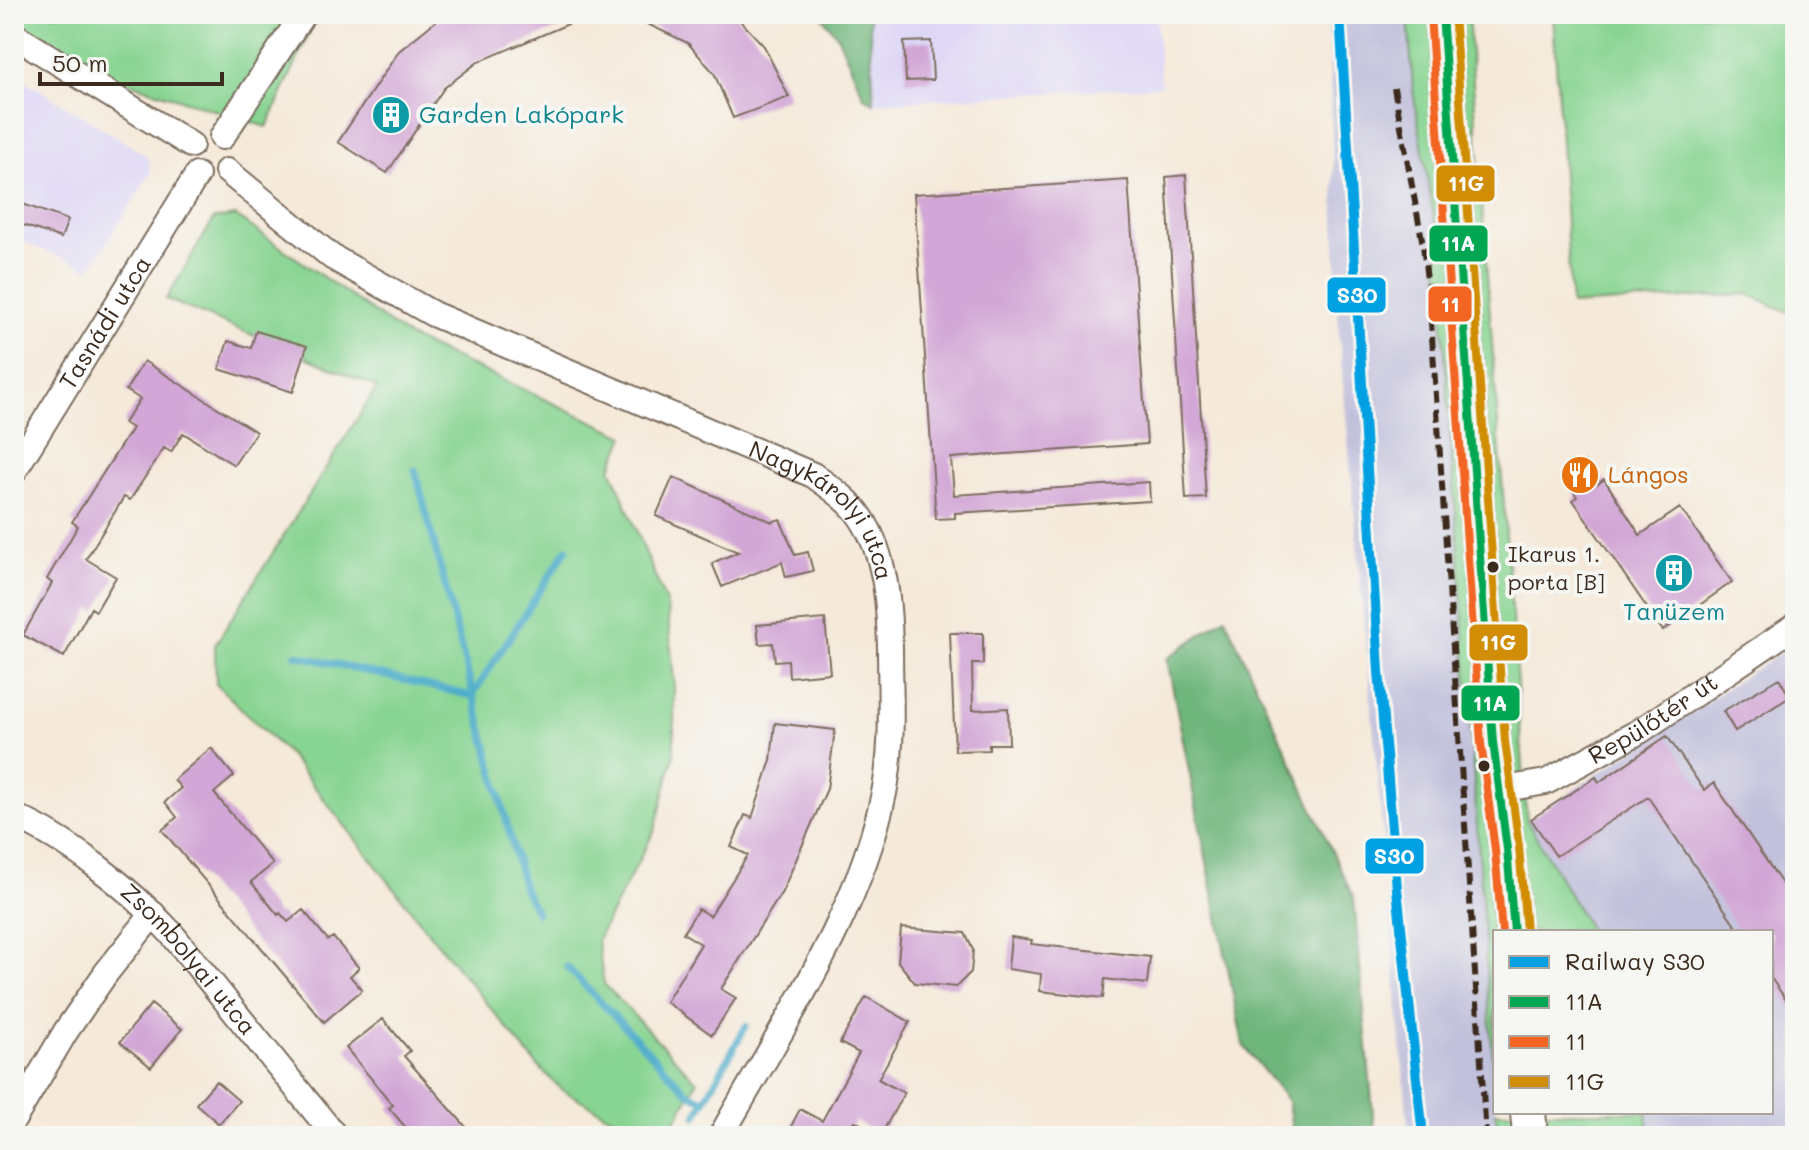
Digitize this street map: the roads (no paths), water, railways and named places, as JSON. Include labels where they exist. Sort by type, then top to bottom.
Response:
[{"type":"street","points":[[222,137],[303,14]]},
{"type":"street","points":[[1442,14],[1493,742],[1514,930]]},
{"type":"street","points":[[14,35],[191,145]]},
{"type":"street","points":[[205,135],[222,137],[232,153],[227,171],[213,178],[197,175],[188,161],[191,145],[205,135]]},
{"type":"street","name":"Nagykárolyi utca","points":[[227,171],[332,257],[384,288],[433,314],[813,475],[840,494],[862,517],[876,547],[889,621],[890,751],[885,791],[858,882],[819,960],[721,1136]]},
{"type":"street","name":"Tasnádi utca","points":[[14,471],[197,175]]},
{"type":"street","name":"Repülőtér út","points":[[1499,790],[1546,782],[1640,731],[1795,626]]},
{"type":"street","name":"Zsombolyai utca","points":[[14,816],[72,850],[153,914],[335,1136]]},
{"type":"street","points":[[14,1119],[66,1031],[106,973],[153,914]]},
{"type":"street","points":[[1528,1114],[1530,1136]]},
{"type":"waterway","points":[[415,470],[524,889],[537,913]]},
{"type":"waterway","points":[[472,696],[567,549]]},
{"type":"waterway","points":[[296,655],[472,696]]},
{"type":"waterway","points":[[567,967],[687,1092],[705,1101]]},
{"type":"waterway","points":[[696,1116],[746,1026]]},
{"type":"railway","points":[[1394,88],[1423,245],[1430,307],[1486,1136]]},
{"type":"rail line","name":"S30","points":[[1340,14],[1379,671],[1397,889],[1423,1136]]},
{"type":"place","name":"Garden Lakópark","points":[[391,115]]},
{"type":"place","name":"Lángos","points":[[1580,475]]},
{"type":"place","name":"Ikarus 1. porta [B]","points":[[1493,567]]},
{"type":"place","name":"Tanüzem","points":[[1674,573]]}]
